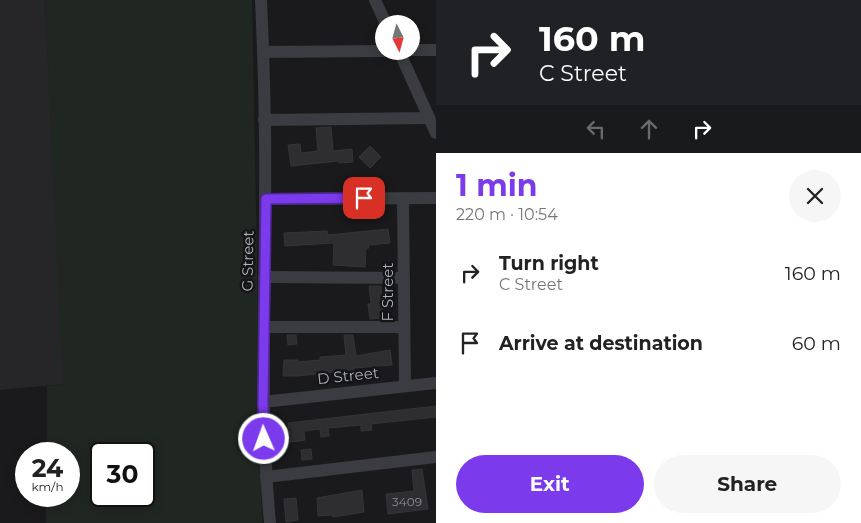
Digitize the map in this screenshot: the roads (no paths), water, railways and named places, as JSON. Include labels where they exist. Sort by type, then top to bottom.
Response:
[{"type":"street","name":"G Street","points":[[261,0],[266,199],[263,402],[270,523]]},
{"type":"street","points":[[375,0],[382,15]]},
{"type":"street","points":[[420,50],[436,50]]},
{"type":"street","points":[[263,52],[375,51]]},
{"type":"street","points":[[403,60],[436,133]]},
{"type":"street","points":[[264,120],[429,118]]},
{"type":"street","name":"F Street","points":[[403,198],[405,386]]},
{"type":"street","points":[[266,199],[436,198]]},
{"type":"street","points":[[264,277],[404,278]]},
{"type":"street","points":[[264,327],[404,327]]},
{"type":"street","name":"D Street","points":[[263,402],[436,383]]},
{"type":"street","points":[[266,477],[436,457]]}]
